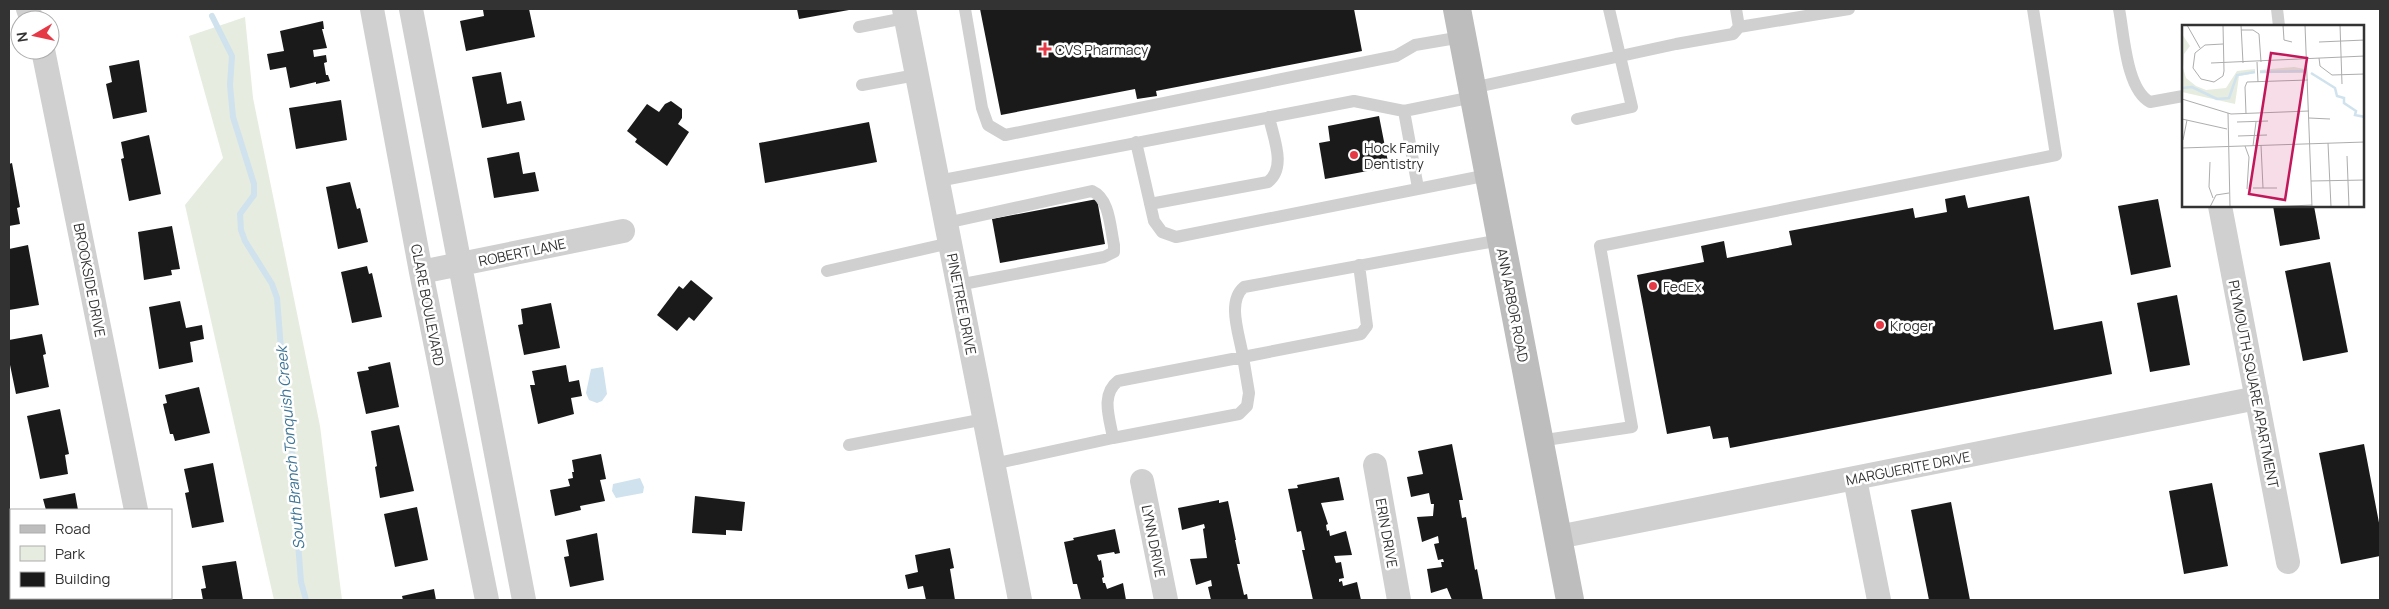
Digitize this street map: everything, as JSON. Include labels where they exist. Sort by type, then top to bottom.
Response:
[{"type":"main road","name":"ANN ARBOR ROAD","points":[[1457,9],[1570,600]]},
{"type":"street","name":"CLARE BOULEVARD","points":[[372,9],[421,272],[487,600]]},
{"type":"street","points":[[411,9],[524,600]]},
{"type":"street","name":"PINETREE DRIVE","points":[[905,13],[1020,600]]},
{"type":"street","name":"BROOKSIDE DRIVE","points":[[45,60],[136,509]]},
{"type":"street","name":"PLYMOUTH SQUARE APARTMENT","points":[[2220,208],[2288,562]]},
{"type":"street","name":"ROBERT LANE","points":[[421,272],[623,231]]},
{"type":"street","name":"MARGUERITE DRIVE","points":[[1558,537],[2257,398]]},
{"type":"street","name":"ERIN DRIVE","points":[[1375,466],[1400,600]]},
{"type":"street","points":[[1855,479],[1879,600]]},
{"type":"street","name":"LYNN DRIVE","points":[[1142,481],[1166,600]]},
{"type":"lane","points":[[964,9],[982,108],[988,125],[1006,135],[1396,56],[1415,45],[1462,37]]},
{"type":"lane","points":[[1577,119],[1632,107],[1618,56],[1609,9]]},
{"type":"lane","points":[[1736,9],[1739,28]]},
{"type":"lane","points":[[938,181],[1354,101],[1404,110],[1618,56],[1733,34],[1739,28],[1849,9]]},
{"type":"lane","points":[[1539,442],[1632,427],[1600,246],[2056,155],[2032,9]]},
{"type":"lane","points":[[2120,9],[2133,80],[2140,94],[2150,102],[2182,96]]},
{"type":"lane","points":[[2277,9],[2279,25]]},
{"type":"lane","points":[[859,27],[905,13]]},
{"type":"lane","points":[[862,85],[916,75]]},
{"type":"lane","points":[[1404,110],[1418,188]]},
{"type":"lane","points":[[1150,204],[1268,182],[1275,176],[1279,167],[1269,117]]},
{"type":"lane","points":[[1136,142],[1154,222],[1162,232],[1176,237],[1488,175]]},
{"type":"lane","points":[[827,271],[1092,191],[1101,195],[1114,245],[1114,252],[1104,257],[958,285]]},
{"type":"lane","points":[[993,464],[1113,438],[1239,414],[1248,406],[1249,393],[1234,304],[1236,293],[1244,287],[1501,240]]},
{"type":"lane","points":[[1113,438],[1107,400],[1110,387],[1118,381],[1361,334],[1367,326],[1360,266]]},
{"type":"lane","points":[[849,445],[985,419]]},
{"type":"green space","points":[[245,17],[253,98],[320,426],[342,600],[274,600],[185,205],[223,158],[189,36]]},
{"type":"water","points":[[603,367],[607,394],[602,401],[597,403],[589,400],[586,393],[591,369]]},
{"type":"water","points":[[640,478],[644,487],[643,493],[616,498],[612,491],[613,484]]},
{"type":"building","points":[[529,9],[535,37],[466,51],[460,21],[484,16],[483,10]]},
{"type":"building","points":[[797,9],[849,9],[849,10],[799,19]]},
{"type":"building","points":[[980,9],[1354,9],[1362,51],[1156,91],[1157,96],[1137,99],[1135,89],[1001,115]]},
{"type":"building","points":[[323,21],[324,29],[322,29],[327,48],[313,50],[314,57],[326,55],[327,62],[324,63],[326,75],[328,75],[330,81],[290,88],[286,67],[270,70],[267,54],[284,51],[280,31]]},
{"type":"building","points":[[139,60],[147,112],[113,119],[106,84],[112,82],[109,66]]},
{"type":"building","points":[[501,72],[507,104],[521,101],[525,120],[482,128],[472,77]]},
{"type":"building","points":[[341,100],[347,140],[296,149],[289,108]]},
{"type":"building","points":[[671,101],[682,109],[682,118],[678,124],[689,132],[667,166],[635,142],[637,139],[627,131],[647,104],[659,112],[665,104]]},
{"type":"building","name":"Hock Family Dentistry","points":[[1379,116],[1389,167],[1325,179],[1319,143],[1330,141],[1328,126]]},
{"type":"building","points":[[869,122],[877,162],[765,183],[759,143]]},
{"type":"building","points":[[149,135],[161,194],[129,201],[121,159],[124,158],[121,142]]},
{"type":"building","points":[[519,152],[523,174],[535,172],[539,191],[494,198],[487,158]]},
{"type":"building","points":[[12,163],[20,207],[17,208],[20,224],[9,226],[9,164]]},
{"type":"building","points":[[350,182],[357,209],[360,208],[368,242],[338,249],[326,187]]},
{"type":"building","name":"Kroger","points":[[1965,195],[1968,208],[2029,196],[2054,330],[2102,321],[2112,374],[1730,448],[1728,437],[1713,439],[1710,426],[1667,434],[1637,275],[1704,262],[1701,246],[1724,241],[1727,258],[1792,245],[1789,231],[1913,208],[1915,218],[1947,212],[1945,199]]},
{"type":"building","points":[[1097,199],[1105,244],[1000,263],[992,219]]},
{"type":"building","points":[[2158,199],[2171,267],[2131,275],[2118,206]]},
{"type":"building","points":[[2273,208],[2314,208],[2320,239],[2280,246]]},
{"type":"building","points":[[172,226],[180,269],[171,270],[172,275],[144,280],[138,232]]},
{"type":"building","points":[[28,245],[39,305],[9,310],[9,249]]},
{"type":"building","points":[[2330,262],[2348,352],[2303,361],[2285,271]]},
{"type":"building","points":[[367,266],[369,274],[372,273],[382,317],[352,323],[341,272]]},
{"type":"building","points":[[691,280],[713,298],[694,321],[689,317],[677,331],[657,315],[679,286],[683,289]]},
{"type":"building","points":[[2177,295],[2190,365],[2150,372],[2137,303]]},
{"type":"building","points":[[180,301],[186,328],[202,325],[204,339],[190,342],[193,362],[159,369],[149,307]]},
{"type":"building","points":[[551,303],[560,348],[524,355],[518,325],[523,324],[521,309]]},
{"type":"building","points":[[42,334],[46,354],[43,355],[49,387],[16,394],[9,360],[9,340]]},
{"type":"building","points":[[390,362],[399,407],[366,414],[357,372],[369,370],[368,367]]},
{"type":"building","points":[[566,365],[569,382],[579,380],[582,396],[571,398],[574,414],[538,424],[530,385],[535,385],[532,371]]},
{"type":"building","points":[[199,387],[210,433],[175,441],[173,434],[170,434],[163,404],[167,403],[165,395]]},
{"type":"building","points":[[60,409],[69,454],[65,455],[68,474],[40,479],[27,416]]},
{"type":"building","points":[[399,425],[414,491],[380,498],[371,431]]},
{"type":"building","points":[[1452,444],[1463,500],[1459,500],[1462,518],[1466,517],[1475,570],[1477,569],[1483,600],[1452,600],[1447,588],[1431,593],[1427,569],[1442,567],[1441,562],[1444,562],[1443,559],[1438,560],[1434,544],[1439,543],[1438,536],[1422,542],[1417,517],[1433,516],[1434,504],[1431,504],[1429,493],[1411,497],[1407,477],[1423,474],[1418,451]]},
{"type":"building","points":[[2364,444],[2380,528],[2380,556],[2341,564],[2319,453]]},
{"type":"building","points":[[601,454],[606,479],[600,480],[605,501],[580,506],[581,510],[555,516],[550,490],[570,486],[568,479],[573,478],[572,472],[574,472],[572,460]]},
{"type":"building","points":[[213,463],[224,522],[192,528],[185,493],[189,492],[184,469]]},
{"type":"building","points":[[1339,477],[1344,500],[1321,503],[1328,524],[1326,525],[1327,531],[1329,530],[1330,536],[1346,531],[1352,555],[1334,556],[1336,563],[1341,562],[1344,578],[1339,579],[1339,582],[1342,581],[1343,586],[1357,582],[1361,600],[1313,600],[1302,550],[1305,550],[1301,531],[1297,532],[1288,489],[1298,488],[1297,485]]},
{"type":"building","points":[[2212,483],[2228,566],[2184,574],[2169,491]]},
{"type":"building","points":[[75,493],[78,509],[46,509],[43,499]]},
{"type":"building","points":[[695,496],[745,502],[742,531],[726,530],[726,535],[692,533]]},
{"type":"building","points":[[1219,500],[1219,503],[1228,501],[1240,564],[1237,564],[1244,595],[1247,594],[1248,600],[1211,600],[1208,587],[1212,586],[1211,580],[1196,585],[1190,559],[1207,558],[1203,529],[1205,528],[1204,524],[1182,530],[1178,508]]},
{"type":"building","points":[[1951,502],[1970,600],[1929,600],[1911,510]]},
{"type":"building","points":[[417,507],[428,560],[395,567],[384,514]]},
{"type":"building","points":[[1115,529],[1120,553],[1115,554],[1114,552],[1097,555],[1099,561],[1101,560],[1104,577],[1102,578],[1103,583],[1105,583],[1107,589],[1123,583],[1126,600],[1081,600],[1077,584],[1073,584],[1064,542],[1074,540],[1073,538]]},
{"type":"building","points":[[597,533],[604,580],[570,587],[564,557],[569,556],[566,540]]},
{"type":"building","points":[[950,548],[954,568],[950,569],[955,600],[926,600],[923,586],[908,589],[905,575],[918,572],[915,555]]},
{"type":"building","points":[[236,561],[243,600],[203,600],[201,589],[206,588],[202,566]]},
{"type":"building","points":[[434,589],[436,600],[403,600],[402,596]]},
{"type":"building","points":[[96,599],[97,600],[63,600]]},
{"type":"waterway","name":"South Branch Tonquish Creek","points":[[212,16],[232,56],[230,85],[233,117],[254,184],[254,195],[240,214],[241,230],[245,241],[272,284],[277,298],[282,362],[291,417],[293,476],[301,582],[306,600]]},
{"type":"place","name":"CVS Pharmacy","points":[[1045,49]]},
{"type":"place","name":"Hock Family Dentistry","points":[[1354,155]]},
{"type":"place","name":"FedEx","points":[[1653,286]]},
{"type":"place","name":"Kroger","points":[[1880,325]]}]
